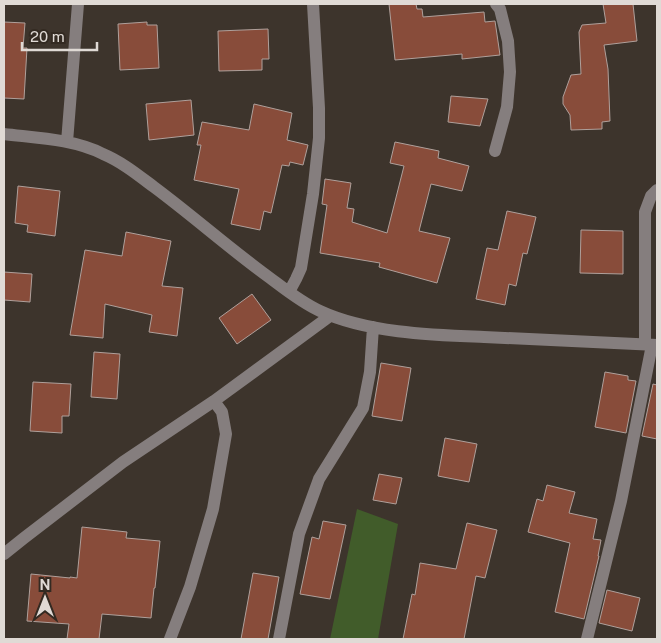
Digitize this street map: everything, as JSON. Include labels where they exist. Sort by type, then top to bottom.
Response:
[{"type":"street","points":[[67,142],[78,4]]},
{"type":"street","points":[[289,292],[301,268],[314,194],[319,138],[313,4]]},
{"type":"street","points":[[496,4],[500,9],[508,41],[510,72],[507,106],[496,151]]},
{"type":"street","points":[[4,134],[67,142],[104,154],[129,169],[178,205],[253,266],[289,292],[330,316],[373,327],[431,334],[652,344]]},
{"type":"street","points":[[587,639],[621,501],[652,344],[645,212],[651,196],[657,190]]},
{"type":"street","points":[[4,554],[123,462],[214,401],[330,316]]},
{"type":"street","points":[[279,639],[299,534],[319,479],[363,408],[370,372],[373,327]]},
{"type":"street","points":[[170,639],[190,587],[213,508],[226,434],[222,412],[214,401]]},
{"type":"green space","points":[[357,509],[398,524],[378,639],[330,639]]},
{"type":"building","points":[[389,4],[416,4],[417,9],[422,9],[423,17],[484,12],[485,22],[495,21],[500,55],[462,59],[462,54],[395,60]]},
{"type":"building","points":[[603,4],[633,4],[637,41],[604,45],[608,69],[610,121],[602,122],[602,129],[571,130],[570,115],[563,104],[563,97],[571,75],[581,74],[579,32],[582,25],[606,23]]},
{"type":"building","points":[[4,22],[25,23],[23,48],[27,48],[24,99],[4,98]]},
{"type":"building","points":[[147,22],[147,25],[157,25],[159,68],[120,70],[118,24]]},
{"type":"building","points":[[268,29],[269,59],[262,59],[262,70],[219,71],[218,31]]},
{"type":"building","points":[[451,96],[488,99],[480,126],[448,122]]},
{"type":"building","points":[[191,100],[194,135],[149,140],[146,104]]},
{"type":"building","points":[[254,104],[292,113],[287,140],[308,145],[303,165],[290,162],[289,166],[282,165],[271,213],[264,211],[260,230],[231,224],[239,189],[194,180],[201,145],[197,145],[202,122],[249,130]]},
{"type":"building","points":[[395,142],[439,151],[438,158],[469,166],[462,191],[431,184],[419,231],[450,238],[437,283],[379,267],[380,263],[320,253],[327,205],[322,204],[325,179],[351,183],[347,208],[354,209],[352,222],[387,233],[404,166],[390,163]]},
{"type":"building","points":[[18,186],[60,191],[55,236],[27,232],[28,225],[15,223]]},
{"type":"building","points":[[507,211],[536,217],[527,254],[523,253],[516,286],[509,284],[505,305],[476,299],[487,248],[498,250]]},
{"type":"building","points":[[581,230],[623,231],[623,274],[580,273]]},
{"type":"building","points":[[126,232],[171,241],[162,286],[183,288],[177,336],[149,332],[152,315],[105,304],[103,338],[70,335],[85,250],[122,256]]},
{"type":"building","points":[[4,272],[32,274],[30,302],[4,300]]},
{"type":"building","points":[[252,294],[271,320],[237,344],[219,318]]},
{"type":"building","points":[[94,352],[120,354],[117,399],[91,397]]},
{"type":"building","points":[[381,363],[411,368],[402,421],[372,416]]},
{"type":"building","points":[[605,372],[628,376],[628,380],[636,381],[626,433],[595,427]]},
{"type":"building","points":[[33,382],[71,384],[69,416],[62,416],[62,433],[30,431]]},
{"type":"building","points":[[653,384],[657,385],[657,439],[642,436]]},
{"type":"building","points":[[445,438],[477,444],[469,482],[438,476]]},
{"type":"building","points":[[379,474],[402,478],[396,504],[373,500]]},
{"type":"building","points":[[547,485],[575,492],[569,513],[597,519],[593,539],[601,540],[599,556],[584,619],[555,612],[570,543],[528,532],[537,499],[543,501]]},
{"type":"building","points":[[323,521],[346,525],[330,599],[300,594],[312,537],[319,539]]},
{"type":"building","points":[[467,523],[497,530],[485,578],[476,576],[464,639],[403,639],[412,594],[415,595],[420,563],[456,569]]},
{"type":"building","points":[[82,527],[127,532],[126,538],[160,541],[151,618],[102,614],[99,639],[67,639],[69,624],[27,621],[31,574],[77,578]]},
{"type":"building","points":[[253,573],[279,577],[268,639],[241,639]]},
{"type":"building","points":[[607,590],[640,598],[632,631],[599,623]]}]
